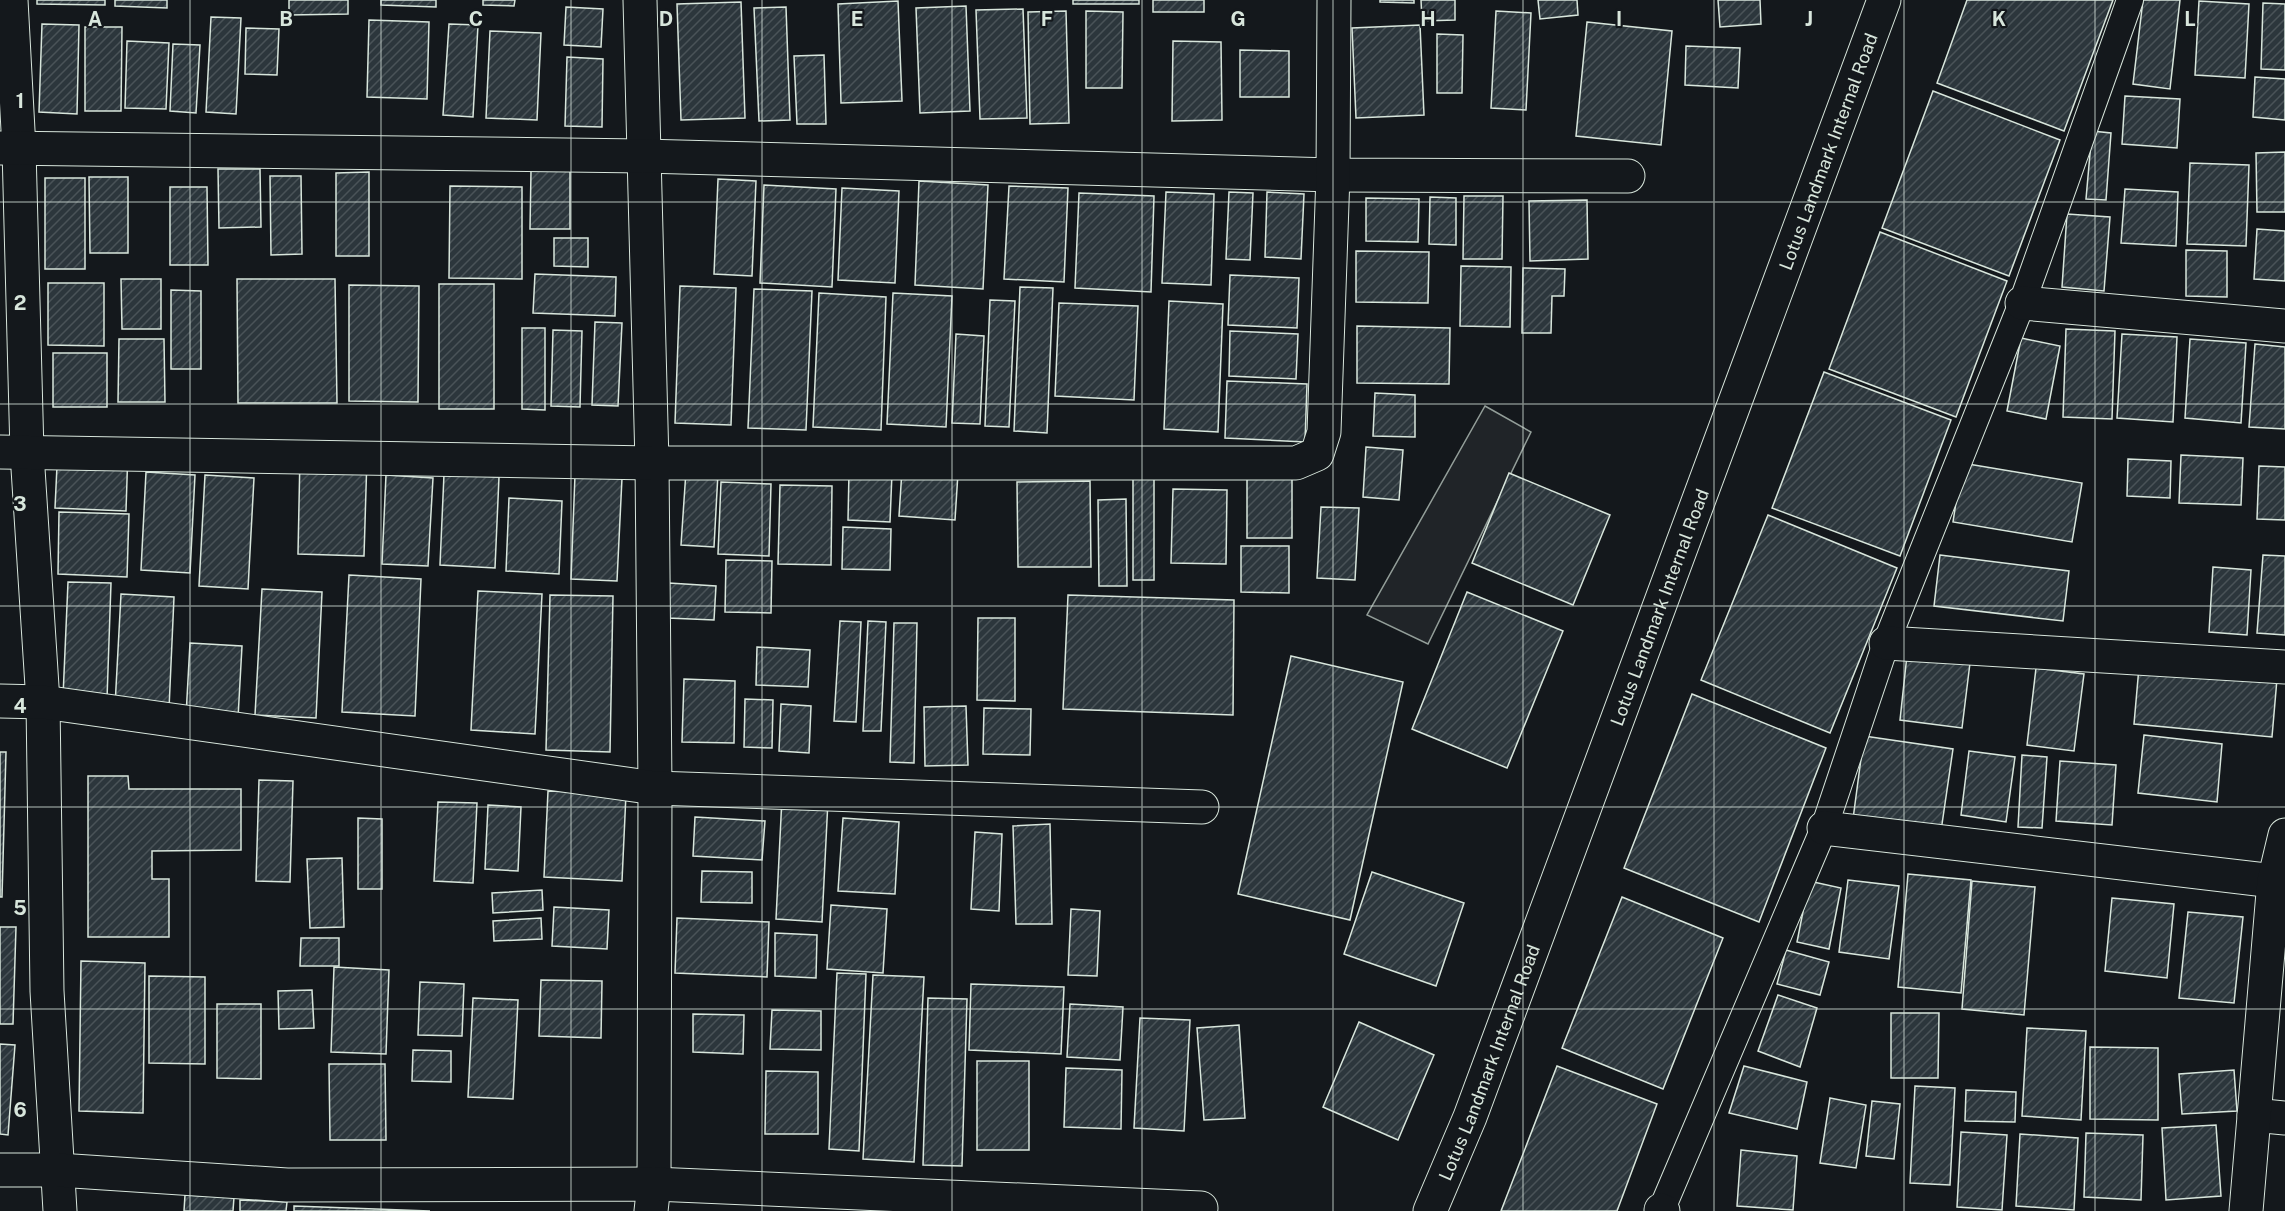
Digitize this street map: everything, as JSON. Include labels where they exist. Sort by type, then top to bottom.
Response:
[{"type":"street","points":[[11,0],[9,149],[14,453],[43,702],[47,991],[60,1211]]},
{"type":"street","points":[[640,0],[652,463],[655,788],[652,1197]]},
{"type":"street","points":[[14,453],[652,463],[1296,463],[1317,454],[1324,432],[1333,175],[1334,0]]},
{"type":"street","name":"Lotus Landmark Internal Road","points":[[1430,1211],[1470,1117],[1884,0]]},
{"type":"street","points":[[1662,1211],[1824,828],[1886,643],[2022,303],[2130,0]]},
{"type":"street","points":[[9,149],[643,156],[1333,175],[1628,176]]},
{"type":"street","points":[[2022,303],[2285,326]]},
{"type":"street","points":[[1886,643],[2285,667]]},
{"type":"street","points":[[0,701],[43,702],[655,788],[1202,807]]},
{"type":"street","points":[[1824,828],[2274,881]]},
{"type":"street","points":[[2246,1211],[2269,1116],[2274,881],[2285,835]]},
{"type":"street","points":[[0,1170],[58,1170],[287,1185],[652,1197],[1201,1208]]},
{"type":"shaded area","points":[[1485,406],[1531,432],[1428,644],[1367,615]]},
{"type":"building","points":[[37,0],[105,0],[105,5],[37,4]]},
{"type":"building","points":[[115,0],[167,0],[167,8],[115,6]]},
{"type":"building","points":[[289,0],[348,0],[348,14],[289,15]]},
{"type":"building","points":[[381,0],[436,0],[436,7],[381,5]]},
{"type":"building","points":[[483,0],[515,0],[514,6],[483,5]]},
{"type":"building","points":[[1073,0],[1139,0],[1139,4],[1073,4]]},
{"type":"building","points":[[1153,0],[1204,0],[1204,12],[1153,12]]},
{"type":"building","points":[[1380,0],[1414,0],[1414,3],[1380,2]]},
{"type":"building","points":[[1421,0],[1455,0],[1455,20],[1422,21]]},
{"type":"building","points":[[1538,0],[1577,0],[1578,15],[1540,19]]},
{"type":"building","points":[[1718,0],[1760,0],[1761,24],[1720,27]]},
{"type":"building","points":[[1967,0],[2113,0],[2064,131],[1937,83]]},
{"type":"building","points":[[2143,0],[2180,0],[2170,89],[2133,84]]},
{"type":"building","points":[[898,1],[902,101],[841,103],[838,4]]},
{"type":"building","points":[[2199,1],[2249,4],[2245,78],[2195,75]]},
{"type":"building","points":[[741,2],[745,118],[681,120],[677,4]]},
{"type":"building","points":[[2263,3],[2285,4],[2285,70],[2261,69]]},
{"type":"building","points":[[966,6],[970,111],[920,113],[916,8]]},
{"type":"building","points":[[566,7],[603,9],[601,47],[564,45]]},
{"type":"building","points":[[786,7],[790,120],[759,121],[754,8]]},
{"type":"building","points":[[1023,9],[1027,118],[980,119],[976,10]]},
{"type":"building","points":[[1066,11],[1069,123],[1030,124],[1028,12]]},
{"type":"building","points":[[1086,11],[1123,12],[1122,88],[1086,88]]},
{"type":"building","points":[[1496,11],[1531,13],[1526,110],[1491,108]]},
{"type":"building","points":[[211,17],[241,18],[236,114],[206,112]]},
{"type":"building","points":[[369,20],[429,22],[427,99],[367,97]]},
{"type":"building","points":[[1587,22],[1672,31],[1661,145],[1576,136]]},
{"type":"building","points":[[42,24],[79,25],[77,114],[39,112]]},
{"type":"building","points":[[449,24],[478,25],[473,117],[443,115]]},
{"type":"building","points":[[1420,25],[1424,115],[1356,118],[1352,28]]},
{"type":"building","points":[[85,27],[122,27],[121,111],[85,111]]},
{"type":"building","points":[[246,28],[279,29],[277,75],[245,74]]},
{"type":"building","points":[[490,31],[541,33],[537,120],[486,118]]},
{"type":"building","points":[[1437,34],[1463,35],[1462,93],[1437,93]]},
{"type":"building","points":[[127,41],[169,43],[166,109],[125,108]]},
{"type":"building","points":[[1173,41],[1221,42],[1222,120],[1172,121]]},
{"type":"building","points":[[173,44],[200,45],[196,113],[170,111]]},
{"type":"building","points":[[1686,46],[1740,48],[1738,88],[1685,85]]},
{"type":"building","points":[[1240,50],[1289,51],[1289,97],[1240,97]]},
{"type":"building","points":[[824,55],[826,124],[797,124],[794,56]]},
{"type":"building","points":[[567,57],[603,59],[602,127],[565,126]]},
{"type":"building","points":[[2255,77],[2285,79],[2285,120],[2253,117]]},
{"type":"building","points":[[1933,91],[2060,140],[2009,276],[1882,228]]},
{"type":"building","points":[[2125,96],[2180,99],[2177,148],[2122,144]]},
{"type":"building","points":[[2092,131],[2111,133],[2106,200],[2086,199]]},
{"type":"building","points":[[2285,152],[2285,212],[2257,212],[2256,153]]},
{"type":"building","points":[[2190,163],[2249,165],[2246,246],[2187,244]]},
{"type":"building","points":[[218,169],[260,169],[261,227],[219,228]]},
{"type":"building","points":[[531,171],[570,171],[570,229],[530,229]]},
{"type":"building","points":[[369,172],[369,256],[336,256],[336,173]]},
{"type":"building","points":[[270,176],[301,176],[302,254],[271,255]]},
{"type":"building","points":[[89,177],[128,177],[128,253],[90,253]]},
{"type":"building","points":[[45,178],[85,178],[85,269],[45,269]]},
{"type":"building","points":[[718,179],[756,181],[752,276],[714,274]]},
{"type":"building","points":[[919,181],[988,185],[983,289],[915,285]]},
{"type":"building","points":[[764,185],[836,189],[832,287],[760,283]]},
{"type":"building","points":[[450,186],[522,187],[522,279],[449,278]]},
{"type":"building","points":[[1009,186],[1068,188],[1064,282],[1004,279]]},
{"type":"building","points":[[170,187],[207,187],[208,265],[170,265]]},
{"type":"building","points":[[842,188],[899,191],[895,283],[838,280]]},
{"type":"building","points":[[2125,189],[2178,192],[2176,246],[2121,243]]},
{"type":"building","points":[[1166,192],[1214,194],[1211,285],[1162,283]]},
{"type":"building","points":[[1229,192],[1253,193],[1250,260],[1226,259]]},
{"type":"building","points":[[1267,192],[1304,194],[1301,259],[1265,257]]},
{"type":"building","points":[[1079,193],[1154,196],[1151,292],[1075,288]]},
{"type":"building","points":[[1464,196],[1503,196],[1502,259],[1463,259]]},
{"type":"building","points":[[1430,197],[1456,198],[1456,245],[1429,244]]},
{"type":"building","points":[[1366,198],[1419,199],[1418,242],[1366,241]]},
{"type":"building","points":[[1587,200],[1588,259],[1530,261],[1529,201]]},
{"type":"building","points":[[2067,214],[2110,217],[2104,291],[2062,287]]},
{"type":"building","points":[[2257,229],[2285,231],[2285,281],[2254,279]]},
{"type":"building","points":[[1880,232],[2007,281],[1956,417],[1829,369]]},
{"type":"building","points":[[554,238],[588,238],[588,267],[554,266]]},
{"type":"building","points":[[2186,250],[2227,251],[2227,297],[2186,296]]},
{"type":"building","points":[[1356,251],[1429,252],[1428,303],[1356,302]]},
{"type":"building","points":[[1461,266],[1511,267],[1510,327],[1460,326]]},
{"type":"building","points":[[1523,268],[1565,269],[1564,296],[1552,296],[1551,333],[1522,333]]},
{"type":"building","points":[[535,274],[616,277],[615,316],[533,313]]},
{"type":"building","points":[[1230,275],[1299,278],[1297,328],[1228,325]]},
{"type":"building","points":[[121,279],[161,279],[161,329],[122,329]]},
{"type":"building","points":[[237,279],[335,279],[337,403],[238,403]]},
{"type":"building","points":[[48,283],[104,283],[104,346],[48,345]]},
{"type":"building","points":[[439,284],[494,284],[494,409],[439,409]]},
{"type":"building","points":[[349,285],[419,286],[418,402],[349,401]]},
{"type":"building","points":[[680,286],[736,288],[731,425],[675,423]]},
{"type":"building","points":[[1020,287],[1053,288],[1047,433],[1014,431]]},
{"type":"building","points":[[754,289],[812,291],[806,430],[748,428]]},
{"type":"building","points":[[171,290],[201,291],[201,369],[171,369]]},
{"type":"building","points":[[819,293],[886,297],[881,430],[813,427]]},
{"type":"building","points":[[893,293],[952,296],[946,427],[887,424]]},
{"type":"building","points":[[990,300],[1015,301],[1009,427],[985,426]]},
{"type":"building","points":[[1169,301],[1223,304],[1218,432],[1164,429]]},
{"type":"building","points":[[1059,303],[1138,306],[1134,400],[1055,396]]},
{"type":"building","points":[[595,322],[622,323],[618,406],[592,405]]},
{"type":"building","points":[[1357,326],[1450,328],[1449,384],[1357,383]]},
{"type":"building","points":[[522,328],[545,328],[545,410],[522,409]]},
{"type":"building","points":[[2066,329],[2115,331],[2112,419],[2063,417]]},
{"type":"building","points":[[553,330],[582,331],[580,407],[551,406]]},
{"type":"building","points":[[1230,331],[1298,334],[1296,379],[1229,376]]},
{"type":"building","points":[[956,334],[984,336],[980,424],[952,423]]},
{"type":"building","points":[[2122,334],[2177,337],[2173,422],[2117,418]]},
{"type":"building","points":[[2021,338],[2060,346],[2046,419],[2007,411]]},
{"type":"building","points":[[119,339],[164,339],[165,402],[118,402]]},
{"type":"building","points":[[2190,339],[2246,343],[2241,423],[2185,418]]},
{"type":"building","points":[[2255,344],[2285,347],[2285,429],[2249,427]]},
{"type":"building","points":[[53,353],[107,353],[107,407],[53,407]]},
{"type":"building","points":[[1824,372],[1951,420],[1900,556],[1772,508]]},
{"type":"building","points":[[1227,381],[1307,384],[1305,442],[1225,438]]},
{"type":"building","points":[[1375,393],[1415,395],[1415,437],[1373,436]]},
{"type":"building","points":[[58,445],[128,449],[126,511],[55,508]]},
{"type":"building","points":[[1366,447],[1403,450],[1399,500],[1363,497]]},
{"type":"building","points":[[300,455],[367,457],[364,556],[298,554]]},
{"type":"building","points":[[2181,455],[2243,458],[2241,505],[2179,503]]},
{"type":"building","points":[[2128,459],[2171,461],[2170,498],[2127,496]]},
{"type":"building","points":[[1962,463],[2082,483],[2072,542],[1953,522]]},
{"type":"building","points":[[2259,466],[2285,467],[2285,520],[2257,519]]},
{"type":"building","points":[[902,470],[958,473],[955,520],[899,516]]},
{"type":"building","points":[[686,471],[718,473],[714,547],[681,545]]},
{"type":"building","points":[[146,472],[195,475],[190,573],[141,570]]},
{"type":"building","points":[[849,472],[892,473],[890,522],[848,520]]},
{"type":"building","points":[[1509,473],[1610,515],[1573,605],[1472,563]]},
{"type":"building","points":[[444,474],[499,477],[495,568],[440,565]]},
{"type":"building","points":[[205,475],[254,478],[248,589],[199,586]]},
{"type":"building","points":[[386,475],[433,478],[428,566],[382,564]]},
{"type":"building","points":[[575,475],[622,478],[617,581],[571,579]]},
{"type":"building","points":[[1133,476],[1154,476],[1154,580],[1133,580]]},
{"type":"building","points":[[1247,476],[1292,476],[1292,538],[1247,538]]},
{"type":"building","points":[[1090,481],[1091,567],[1018,567],[1017,482]]},
{"type":"building","points":[[721,482],[771,484],[769,556],[718,554]]},
{"type":"building","points":[[780,485],[832,486],[831,565],[778,564]]},
{"type":"building","points":[[1173,489],[1227,490],[1226,564],[1171,563]]},
{"type":"building","points":[[509,498],[562,501],[559,574],[506,571]]},
{"type":"building","points":[[1126,499],[1127,586],[1099,586],[1098,500]]},
{"type":"building","points":[[1321,507],[1359,508],[1355,580],[1317,578]]},
{"type":"building","points":[[59,512],[129,514],[127,577],[58,574]]},
{"type":"building","points":[[1768,515],[1897,568],[1830,733],[1701,680]]},
{"type":"building","points":[[843,527],[891,529],[890,570],[842,569]]},
{"type":"building","points":[[1241,546],[1289,546],[1289,593],[1241,592]]},
{"type":"building","points":[[1940,555],[2069,571],[2063,621],[1934,606]]},
{"type":"building","points":[[2263,555],[2285,556],[2285,635],[2257,633]]},
{"type":"building","points":[[726,560],[772,561],[771,613],[725,612]]},
{"type":"building","points":[[2213,567],[2251,570],[2247,635],[2209,632]]},
{"type":"building","points":[[349,575],[421,579],[415,716],[342,712]]},
{"type":"building","points":[[68,582],[111,583],[107,699],[63,697]]},
{"type":"building","points":[[669,583],[716,586],[714,620],[668,618]]},
{"type":"building","points":[[262,589],[322,592],[316,718],[255,715]]},
{"type":"building","points":[[478,591],[542,594],[535,734],[471,730]]},
{"type":"building","points":[[1467,592],[1563,631],[1507,768],[1412,729]]},
{"type":"building","points":[[121,594],[174,597],[169,709],[115,706]]},
{"type":"building","points":[[550,595],[613,596],[610,752],[546,750]]},
{"type":"building","points":[[1068,595],[1234,600],[1233,715],[1063,709]]},
{"type":"building","points":[[978,618],[1015,618],[1015,701],[977,700]]},
{"type":"building","points":[[840,621],[861,622],[856,722],[834,721]]},
{"type":"building","points":[[868,621],[886,622],[881,731],[863,731]]},
{"type":"building","points":[[894,623],[917,623],[914,763],[890,762]]},
{"type":"building","points":[[190,643],[242,646],[238,718],[186,716]]},
{"type":"building","points":[[757,647],[810,650],[808,687],[756,685]]},
{"type":"building","points":[[1907,655],[1970,663],[1962,728],[1900,720]]},
{"type":"building","points":[[1291,656],[1403,682],[1350,920],[1238,894]]},
{"type":"building","points":[[2139,667],[2277,679],[2272,737],[2134,724]]},
{"type":"building","points":[[2036,668],[2084,674],[2074,751],[2027,745]]},
{"type":"building","points":[[684,679],[735,681],[734,743],[682,742]]},
{"type":"building","points":[[1692,694],[1826,748],[1759,922],[1624,868]]},
{"type":"building","points":[[745,699],[773,700],[772,748],[744,747]]},
{"type":"building","points":[[781,704],[811,706],[809,753],[779,751]]},
{"type":"building","points":[[966,706],[968,765],[925,766],[924,707]]},
{"type":"building","points":[[984,708],[1031,709],[1030,755],[983,754]]},
{"type":"building","points":[[2144,735],[2222,744],[2217,802],[2138,793]]},
{"type":"building","points":[[1864,736],[1953,749],[1941,831],[1853,819]]},
{"type":"building","points":[[1969,751],[2015,757],[2006,822],[1961,815]]},
{"type":"building","points":[[0,752],[6,752],[2,897],[0,897]]},
{"type":"building","points":[[2022,755],[2047,757],[2042,828],[2018,827]]},
{"type":"building","points":[[2060,761],[2116,765],[2112,825],[2056,821]]},
{"type":"building","points":[[88,776],[128,776],[129,789],[241,789],[241,850],[152,851],[152,879],[169,879],[169,937],[88,937]]},
{"type":"building","points":[[259,780],[293,781],[290,882],[256,881]]},
{"type":"building","points":[[548,791],[626,794],[622,881],[544,877]]},
{"type":"building","points":[[782,797],[828,800],[822,922],[776,919]]},
{"type":"building","points":[[438,802],[477,803],[473,883],[434,881]]},
{"type":"building","points":[[488,805],[521,807],[518,871],[485,869]]},
{"type":"building","points":[[695,817],[765,821],[762,860],[693,856]]},
{"type":"building","points":[[358,818],[382,819],[382,889],[358,889]]},
{"type":"building","points":[[843,818],[899,822],[895,894],[838,891]]},
{"type":"building","points":[[1050,824],[1052,924],[1016,924],[1013,826]]},
{"type":"building","points":[[975,832],[1002,834],[999,911],[971,909]]},
{"type":"building","points":[[342,858],[344,927],[310,928],[307,859]]},
{"type":"building","points":[[702,871],[752,872],[752,903],[701,902]]},
{"type":"building","points":[[1372,872],[1464,903],[1436,986],[1344,954]]},
{"type":"building","points":[[1908,874],[1971,880],[1961,993],[1898,987]]},
{"type":"building","points":[[1848,880],[1899,886],[1889,959],[1839,952]]},
{"type":"building","points":[[1809,881],[1841,888],[1829,949],[1797,942]]},
{"type":"building","points":[[1972,881],[2035,887],[2024,1015],[1962,1009]]},
{"type":"building","points":[[542,890],[543,910],[493,913],[492,893]]},
{"type":"building","points":[[1622,897],[1723,938],[1663,1089],[1562,1048]]},
{"type":"building","points":[[2112,898],[2174,904],[2167,978],[2105,971]]},
{"type":"building","points":[[831,905],[887,909],[883,973],[827,969]]},
{"type":"building","points":[[554,907],[609,910],[607,949],[552,946]]},
{"type":"building","points":[[1071,909],[1100,911],[1097,976],[1068,975]]},
{"type":"building","points":[[2188,912],[2243,917],[2234,1003],[2179,998]]},
{"type":"building","points":[[541,918],[542,939],[494,941],[493,921]]},
{"type":"building","points":[[677,918],[769,922],[767,977],[675,973]]},
{"type":"building","points":[[0,927],[16,927],[13,1024],[0,1024]]},
{"type":"building","points":[[775,933],[817,935],[816,978],[775,976]]},
{"type":"building","points":[[301,938],[339,938],[339,966],[300,966]]},
{"type":"building","points":[[1786,950],[1829,962],[1820,995],[1777,984]]},
{"type":"building","points":[[81,961],[145,963],[143,1113],[79,1111]]},
{"type":"building","points":[[334,967],[389,970],[386,1054],[331,1052]]},
{"type":"building","points":[[837,973],[866,974],[859,1151],[829,1149]]},
{"type":"building","points":[[873,975],[924,977],[914,1162],[863,1159]]},
{"type":"building","points":[[149,976],[205,977],[205,1064],[149,1063]]},
{"type":"building","points":[[541,980],[602,981],[601,1038],[539,1036]]},
{"type":"building","points":[[420,982],[464,984],[462,1036],[418,1035]]},
{"type":"building","points":[[971,984],[1064,987],[1061,1054],[969,1050]]},
{"type":"building","points":[[312,990],[314,1028],[279,1029],[278,991]]},
{"type":"building","points":[[1778,995],[1817,1008],[1800,1067],[1758,1051]]},
{"type":"building","points":[[473,998],[518,1000],[513,1099],[468,1097]]},
{"type":"building","points":[[928,998],[967,999],[962,1166],[923,1165]]},
{"type":"building","points":[[217,1004],[261,1004],[261,1079],[217,1078]]},
{"type":"building","points":[[1070,1004],[1123,1007],[1120,1060],[1067,1057]]},
{"type":"building","points":[[772,1010],[821,1011],[821,1050],[770,1049]]},
{"type":"building","points":[[1891,1013],[1939,1013],[1938,1078],[1891,1078]]},
{"type":"building","points":[[693,1014],[744,1015],[743,1054],[693,1052]]},
{"type":"building","points":[[1140,1018],[1190,1020],[1184,1131],[1134,1128]]},
{"type":"building","points":[[1359,1022],[1434,1055],[1398,1140],[1323,1107]]},
{"type":"building","points":[[1239,1025],[1245,1118],[1204,1120],[1197,1028]]},
{"type":"building","points":[[2027,1028],[2086,1031],[2081,1120],[2022,1116]]},
{"type":"building","points":[[0,1044],[15,1045],[8,1135],[0,1134]]},
{"type":"building","points":[[2090,1047],[2158,1048],[2158,1120],[2090,1119]]},
{"type":"building","points":[[413,1050],[451,1051],[451,1082],[412,1081]]},
{"type":"building","points":[[977,1061],[1029,1061],[1029,1150],[977,1150]]},
{"type":"building","points":[[329,1064],[385,1064],[386,1140],[330,1140]]},
{"type":"building","points":[[1557,1066],[1657,1104],[1617,1211],[1501,1211]]},
{"type":"building","points":[[1744,1066],[1807,1082],[1797,1129],[1729,1113]]},
{"type":"building","points":[[1066,1068],[1122,1070],[1121,1129],[1064,1127]]},
{"type":"building","points":[[2234,1070],[2237,1111],[2182,1114],[2179,1074]]},
{"type":"building","points":[[766,1071],[818,1072],[818,1134],[765,1134]]},
{"type":"building","points":[[1915,1086],[1955,1088],[1950,1185],[1910,1183]]},
{"type":"building","points":[[1966,1090],[2016,1092],[2015,1122],[1965,1121]]},
{"type":"building","points":[[1830,1098],[1866,1105],[1856,1168],[1820,1163]]},
{"type":"building","points":[[1872,1101],[1900,1104],[1894,1159],[1866,1156]]},
{"type":"building","points":[[2216,1125],[2221,1196],[2166,1200],[2162,1128]]},
{"type":"building","points":[[1961,1132],[2007,1135],[2002,1210],[1957,1207]]},
{"type":"building","points":[[2086,1133],[2143,1135],[2141,1200],[2084,1197]]},
{"type":"building","points":[[2020,1134],[2078,1138],[2074,1210],[2016,1206]]},
{"type":"building","points":[[1741,1150],[1797,1156],[1793,1210],[1737,1206]]},
{"type":"building","points":[[185,1195],[234,1197],[233,1211],[184,1211]]},
{"type":"building","points":[[240,1200],[287,1202],[286,1211],[240,1211]]},
{"type":"building","points":[[294,1206],[430,1211],[294,1211]]}]
